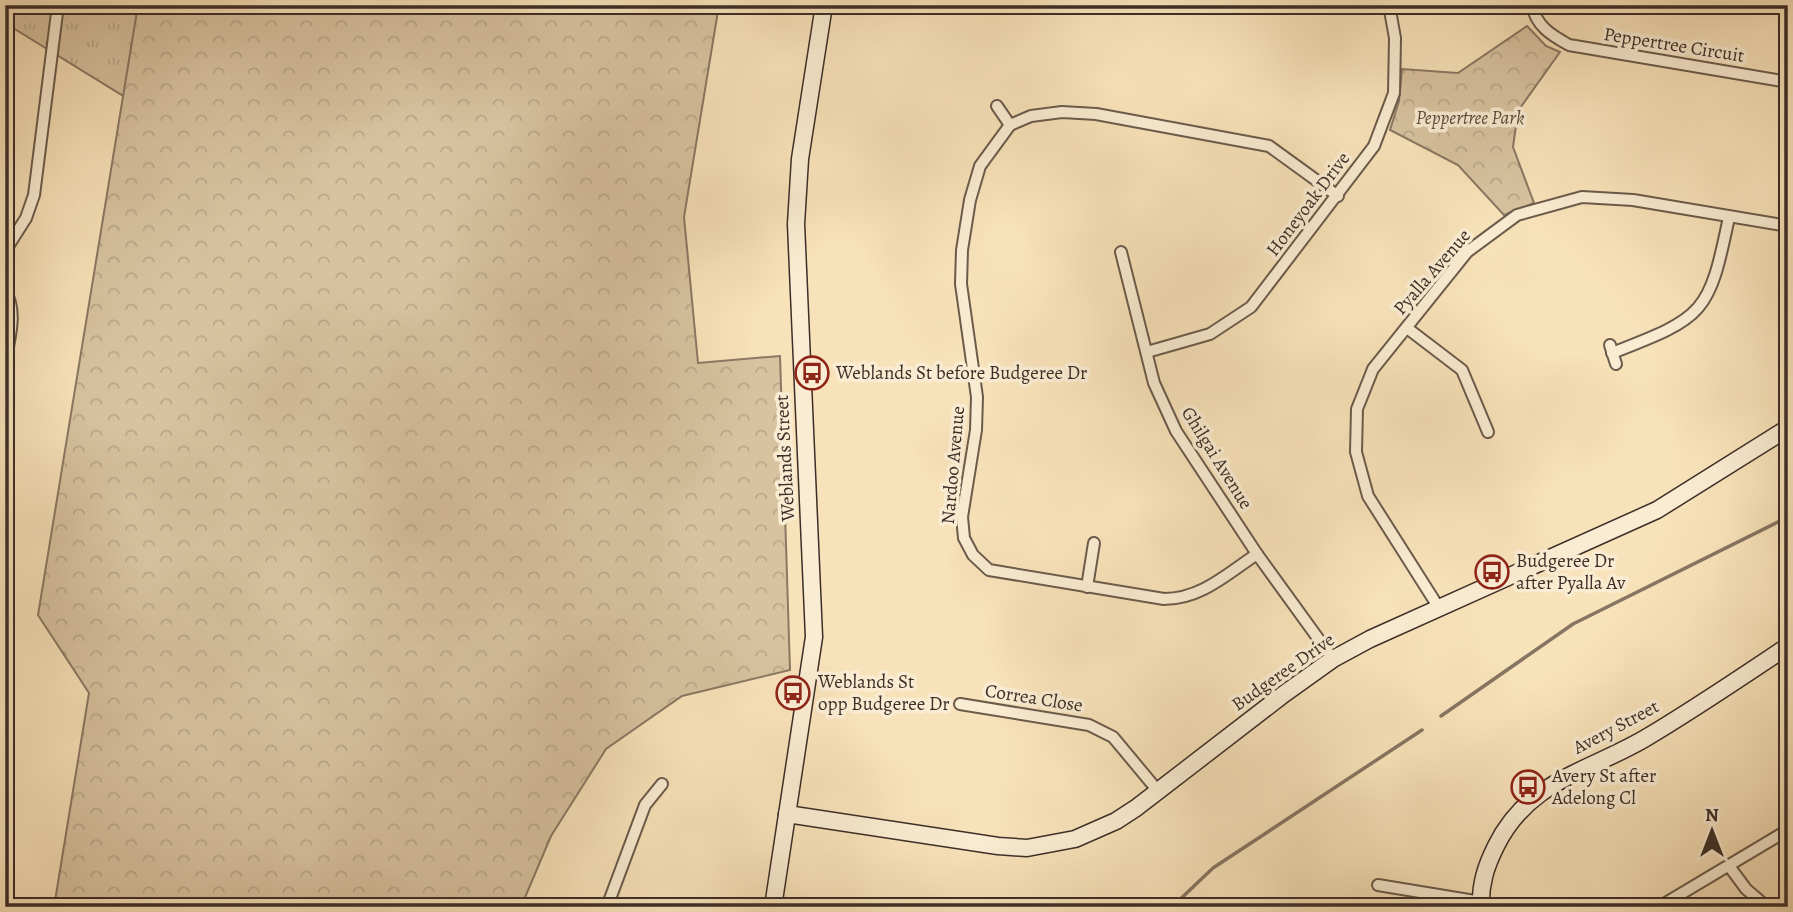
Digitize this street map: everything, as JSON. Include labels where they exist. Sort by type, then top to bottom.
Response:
[{"type":"street","points":[[5,251],[26,218],[34,195],[58,5]]},
{"type":"street","name":"Weblands Street","points":[[773,907],[814,637],[796,224],[800,159],[824,5]]},
{"type":"street","name":"Honeyoak Drive","points":[[1147,352],[1210,334],[1251,307],[1374,146],[1394,93],[1395,38],[1389,5]]},
{"type":"street","name":"Peppertree Circuit","points":[[1532,5],[1534,14],[1547,33],[1569,45],[1788,82]]},
{"type":"street","points":[[997,106],[1010,125],[1031,116],[1062,111],[1096,114],[1244,139],[1269,146],[1338,196]]},
{"type":"street","name":"Nardoo Avenue","points":[[1010,125],[980,166],[970,200],[962,250],[961,284],[977,397],[976,430],[962,517],[964,538],[973,555],[989,570],[1087,587],[1182,599],[1202,592],[1257,554]]},
{"type":"street","name":"Pyalla Avenue","points":[[1439,608],[1368,496],[1356,452],[1357,409],[1373,369],[1467,252],[1508,220],[1534,208],[1582,197],[1633,200],[1788,226]]},
{"type":"street","points":[[1613,354],[1670,330],[1688,319],[1703,303],[1717,276],[1729,217]]},
{"type":"street","name":"Ghilgai Avenue","points":[[1121,252],[1154,383],[1176,431],[1257,554],[1333,659]]},
{"type":"street","points":[[5,290],[12,306],[13,319],[5,363]]},
{"type":"street","points":[[1407,328],[1462,370],[1488,432]]},
{"type":"street","name":"Budgeree Drive","points":[[787,814],[1027,848],[1051,845],[1095,831],[1116,821],[1158,791],[1333,659],[1657,510],[1788,428]]},
{"type":"street","points":[[1087,587],[1094,543]]},
{"type":"street","name":"Avery Street","points":[[1481,904],[1483,872],[1507,825],[1534,798],[1561,778],[1642,740],[1788,646]]},
{"type":"street","name":"Correa Close","points":[[960,704],[1089,725],[1113,737],[1158,791]]},
{"type":"street","points":[[607,907],[645,805],[662,783]]},
{"type":"street","points":[[1659,907],[1788,830]]},
{"type":"street","points":[[1729,866],[1746,889],[1767,907]]},
{"type":"street","points":[[1378,884],[1481,904]]},
{"type":"green space","points":[[5,5],[108,5],[137,14],[125,97],[5,23]]},
{"type":"green space","points":[[138,5],[719,5],[684,217],[698,363],[780,356],[790,670],[682,696],[606,749],[551,836],[521,907],[54,907],[89,693],[38,615]]},
{"type":"green space","name":"Peppertree Park","points":[[1527,26],[1546,46],[1560,52],[1518,111],[1513,147],[1534,203],[1504,215],[1458,165],[1390,130],[1399,101],[1402,69],[1458,73]]},
{"type":"waterway","points":[[1441,716],[1573,624],[1788,517]]},
{"type":"waterway","points":[[1172,907],[1213,868],[1422,730]]},
{"type":"place","name":"Weblands St before Budgeree Dr","points":[[812,373]]},
{"type":"place","name":"Budgeree Dr after Pyalla Av","points":[[1492,572]]},
{"type":"place","name":"Weblands St opp Budgeree Dr","points":[[793,693]]},
{"type":"place","name":"Avery St after Adelong Cl","points":[[1528,787]]}]
